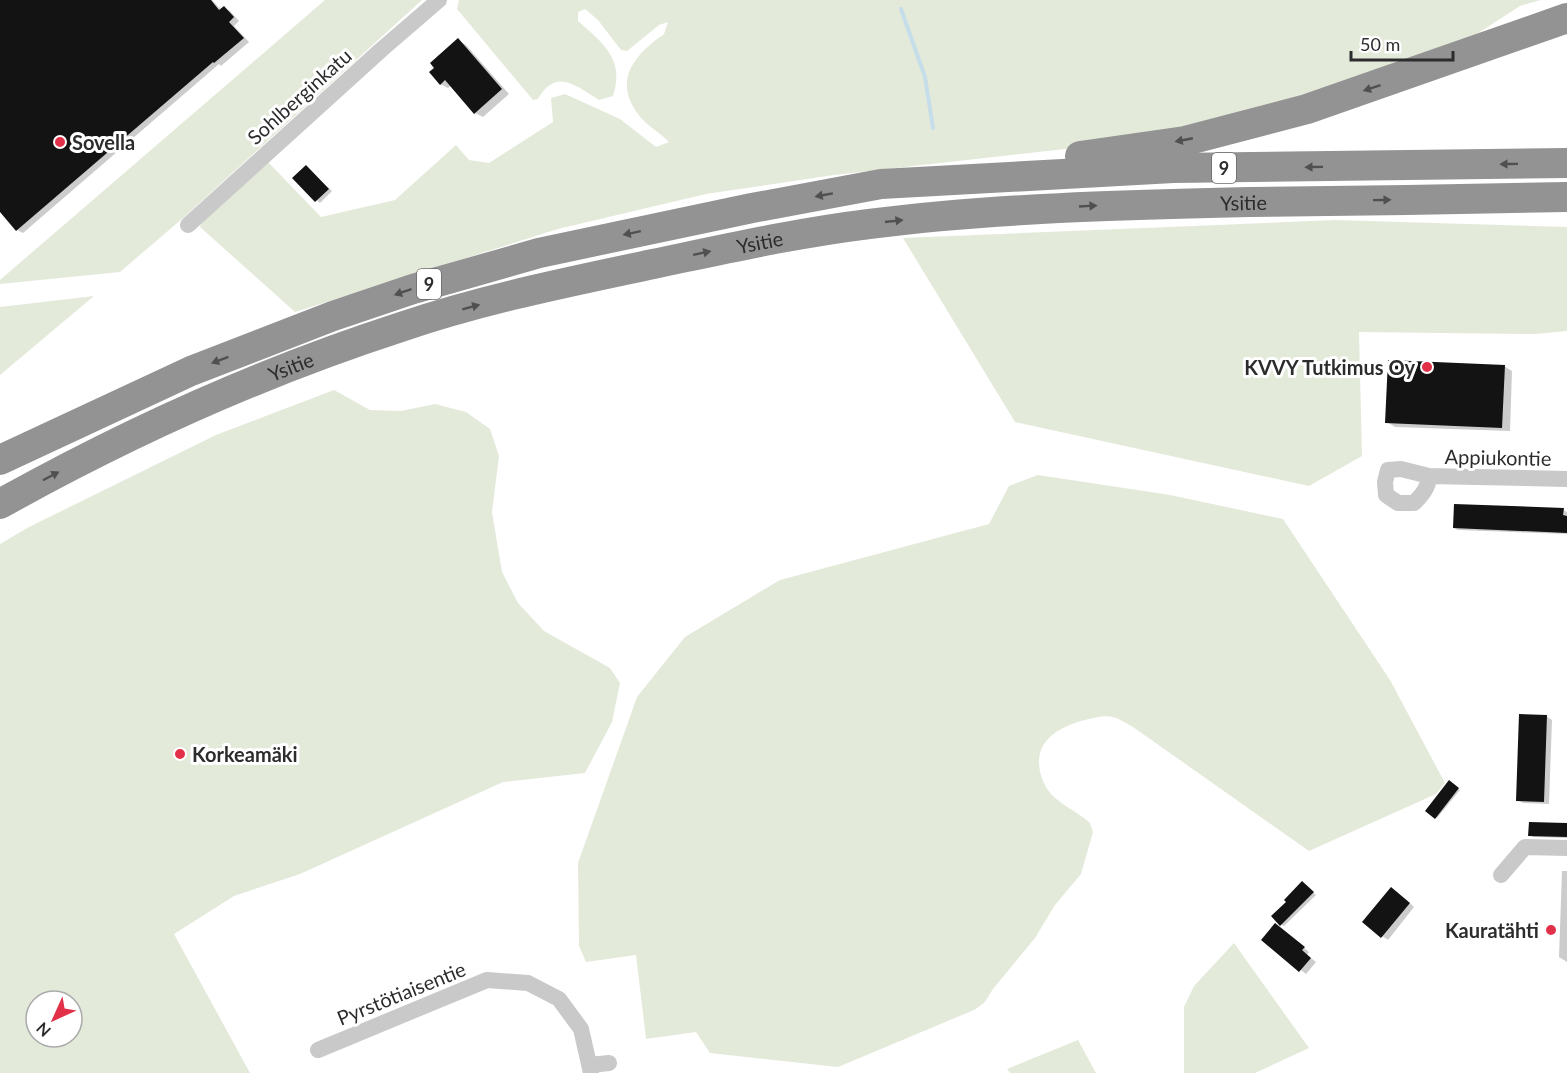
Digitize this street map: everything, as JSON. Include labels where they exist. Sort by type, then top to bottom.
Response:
[{"type":"highway","points":[[881,184],[1185,141],[1307,110],[1567,18]]},
{"type":"highway","name":"Ysitie","points":[[0,460],[191,371],[333,316],[413,289],[539,253],[752,208],[881,184],[1173,168],[1567,164]]},
{"type":"highway","name":"Ysitie","points":[[0,504],[166,419],[284,369],[403,326],[539,288],[759,241],[868,224],[987,212],[1094,205],[1563,198]]},
{"type":"street","name":"Sohlberginkatu","points":[[188,225],[439,0]]},
{"type":"street","name":"Appiukontie","points":[[1429,476],[1567,479]]},
{"type":"street","points":[[1501,875],[1525,847],[1567,848]]},
{"type":"street","name":"Pyrstötiaisentie","points":[[318,1050],[487,980],[528,983],[559,999],[581,1029],[590,1069]]},
{"type":"street","points":[[590,1069],[609,1063]]},
{"type":"green space","points":[[325,0],[422,0],[183,218],[120,272],[0,284],[0,280]]},
{"type":"green space","points":[[459,0],[1541,0],[1520,6],[1472,37],[1382,76],[1137,141],[834,175],[706,194],[558,229],[295,312],[200,227],[202,222],[268,162],[321,217],[395,200],[456,145],[469,160],[489,163],[553,122],[551,98],[565,94],[620,119],[656,147],[669,142],[641,118],[627,90],[627,79],[631,68],[644,50],[664,34],[668,22],[659,25],[627,51],[621,50],[598,20],[585,9],[578,12],[578,21],[596,37],[614,62],[616,83],[613,96],[599,100],[574,85],[559,82],[552,84],[538,99],[533,100],[457,9]]},
{"type":"green space","points":[[1335,220],[1567,227],[1567,331],[1535,334],[1359,332],[1362,456],[1309,486],[1015,422],[903,238]]},
{"type":"green space","points":[[94,296],[0,375],[0,307]]},
{"type":"green space","points":[[334,390],[370,410],[401,411],[435,404],[466,412],[490,429],[499,456],[492,512],[502,572],[518,603],[544,631],[610,668],[620,683],[612,722],[585,773],[503,782],[300,874],[234,896],[174,934],[250,1073],[0,1073],[0,544],[29,527],[216,435]]},
{"type":"green space","points":[[1038,475],[1170,495],[1283,519],[1390,680],[1445,783],[1436,794],[1309,851],[1123,721],[1106,716],[1074,723],[1054,733],[1042,748],[1039,757],[1043,781],[1047,789],[1058,800],[1090,823],[1093,832],[1081,874],[1055,905],[1035,938],[984,1003],[974,1010],[838,1067],[710,1053],[696,1032],[646,1039],[636,955],[586,962],[579,946],[578,863],[637,697],[685,637],[780,580],[989,524],[1009,486]]},
{"type":"green space","points":[[1234,943],[1309,1048],[1255,1073],[1184,1073],[1184,1007],[1194,986]]},
{"type":"green space","points":[[1078,1040],[1096,1073],[1010,1073],[1007,1069]]},
{"type":"building","name":"Sovella","points":[[0,0],[211,0],[219,10],[224,6],[234,17],[229,22],[244,38],[16,231],[0,212]]},
{"type":"building","points":[[458,38],[502,89],[474,114],[445,80],[440,85],[429,72],[434,68],[430,63]]},
{"type":"building","points":[[306,165],[329,189],[315,202],[292,178]]},
{"type":"building","points":[[1388,360],[1505,365],[1502,428],[1385,423]]},
{"type":"building","points":[[1454,504],[1564,508],[1563,515],[1567,516],[1567,533],[1453,528]]},
{"type":"building","points":[[1519,714],[1547,715],[1544,802],[1516,801]]},
{"type":"building","points":[[1449,780],[1459,788],[1435,819],[1425,811]]},
{"type":"building","points":[[1529,822],[1567,823],[1567,837],[1528,836]]},
{"type":"building","points":[[1302,881],[1314,892],[1280,926],[1271,916],[1286,902],[1284,900]]},
{"type":"building","points":[[1391,887],[1410,903],[1381,938],[1362,922]]},
{"type":"building","points":[[1275,923],[1305,947],[1302,950],[1311,958],[1299,972],[1261,940]]},
{"type":"waterway","points":[[901,9],[925,77],[933,128]]},
{"type":"place","name":"Sovella","points":[[60,142]]},
{"type":"place","name":"KVVY Tutkimus Oy","points":[[1427,367]]},
{"type":"place","name":"Korkeamäki","points":[[180,754]]},
{"type":"place","name":"Kauratähti","points":[[1551,930]]}]
